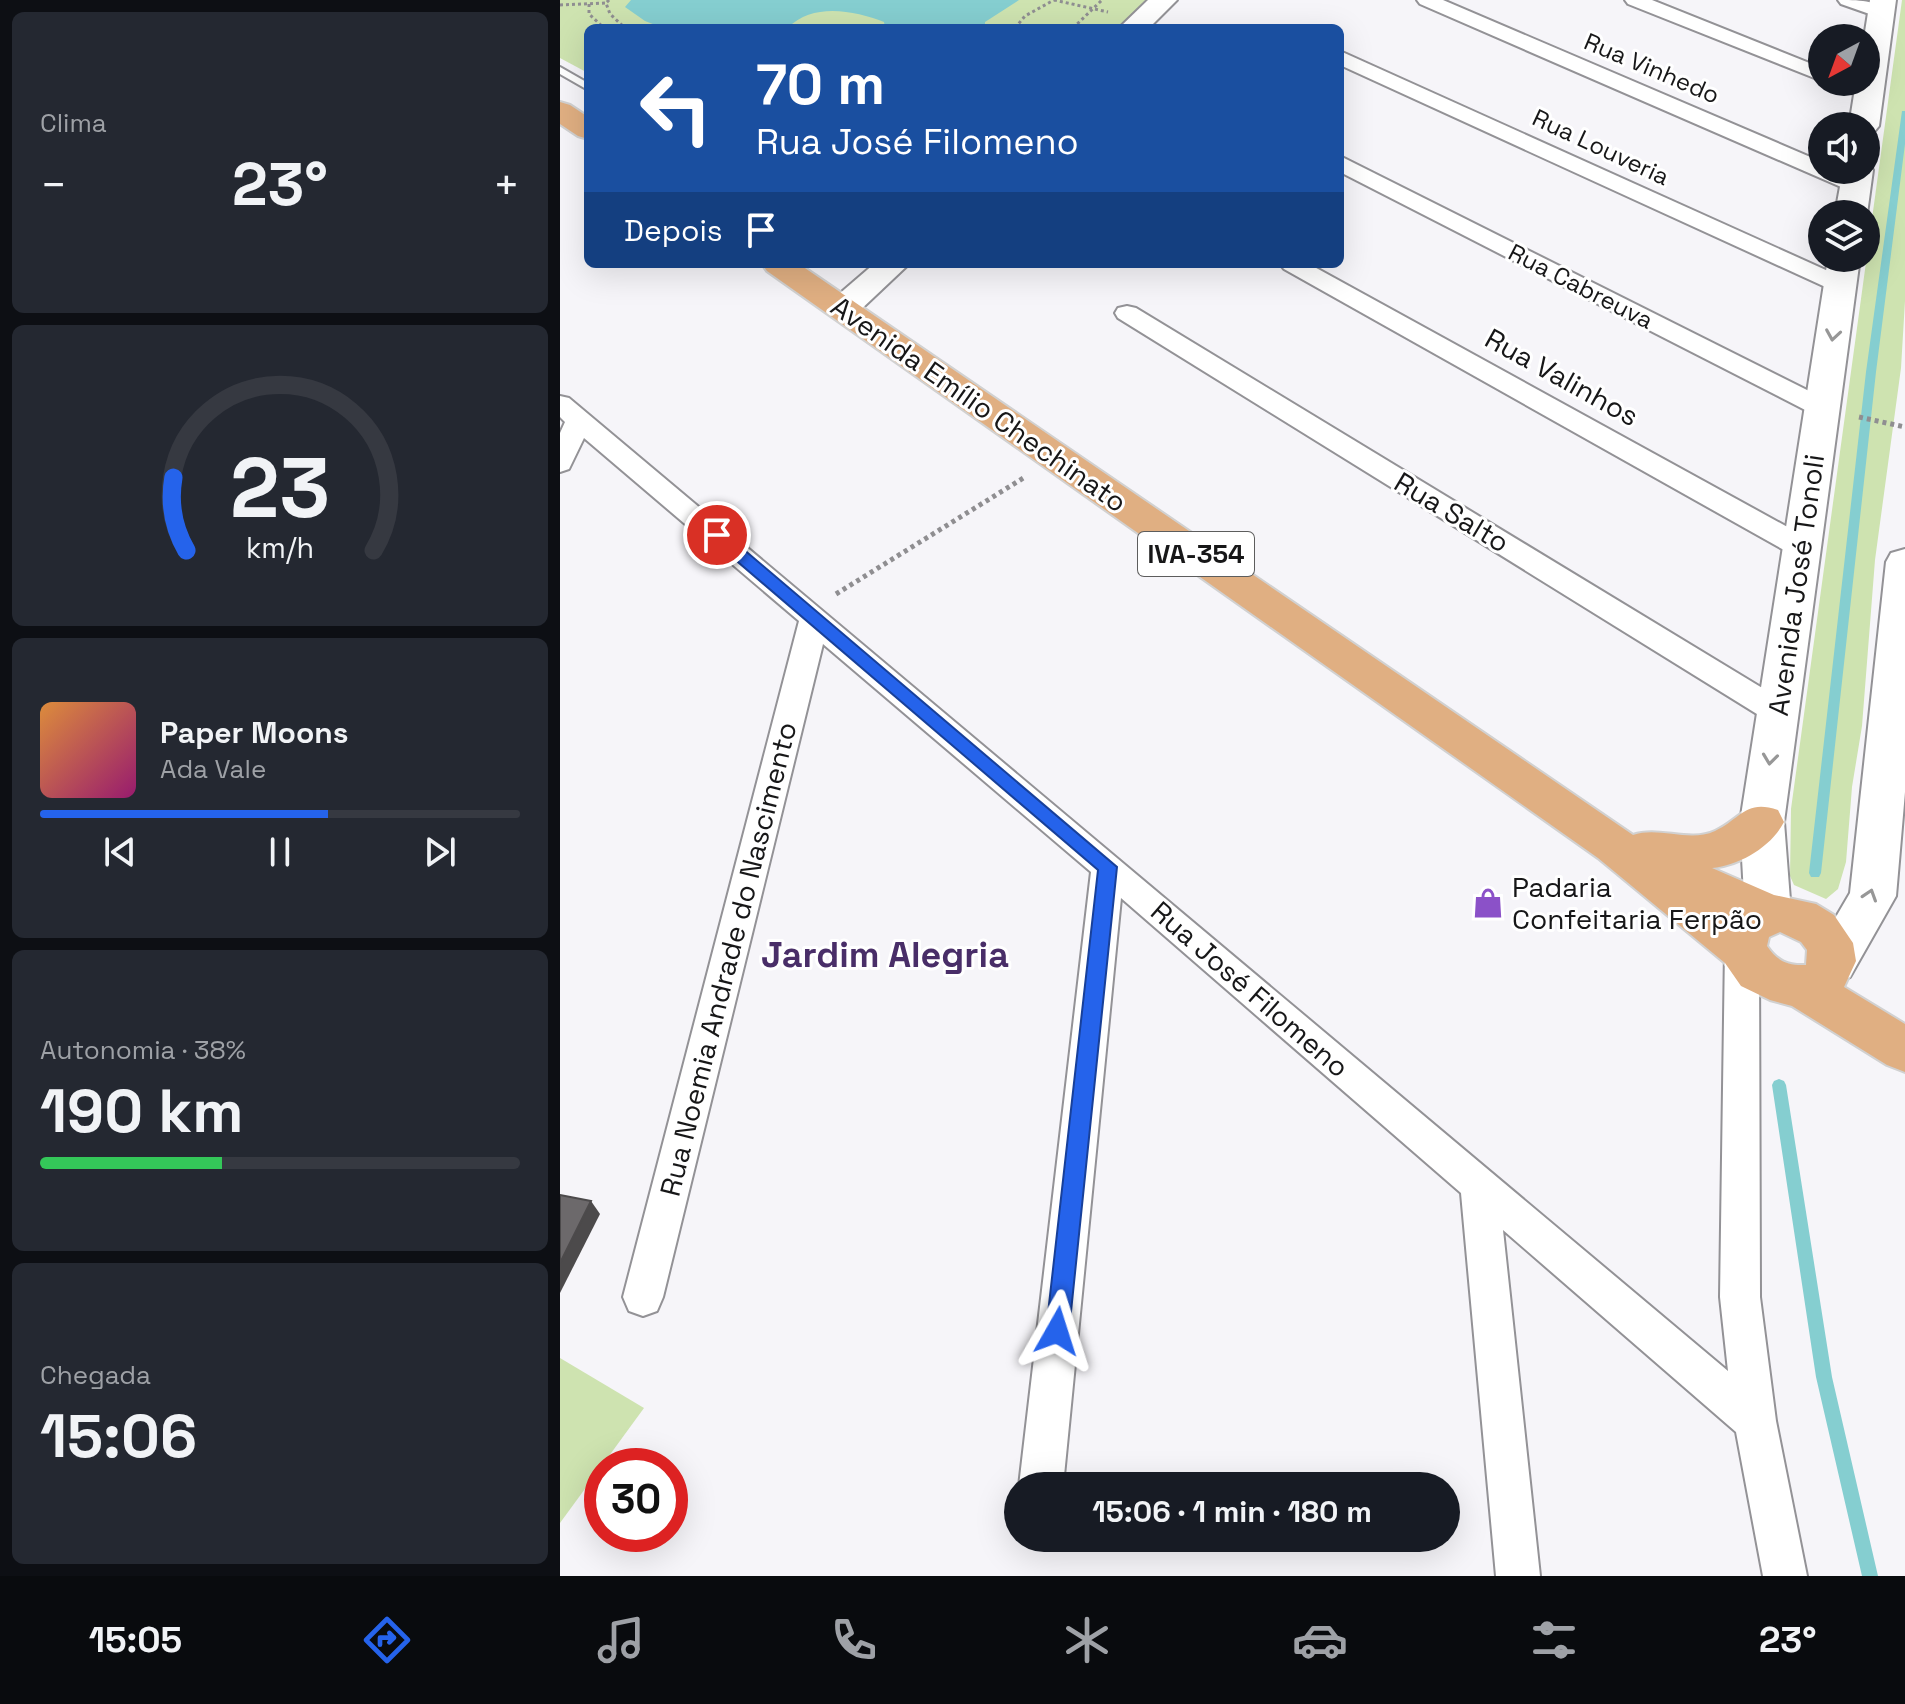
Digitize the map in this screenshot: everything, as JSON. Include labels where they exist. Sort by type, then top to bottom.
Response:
[{"type":"main road","points":[[1138,24],[1164,0]]},
{"type":"main road","points":[[560,111],[584,127]]},
{"type":"main road","name":"Avenida Emílio Chechinato","points":[[784,268],[1614,845],[1755,931]]},
{"type":"main road","points":[[843,308],[881,268]]},
{"type":"main road","name":"Avenida José Tonoli","points":[[1755,931],[1762,822],[1801,547],[1839,412],[1842,272]]},
{"type":"main road","points":[[1817,975],[1828,941],[1809,922],[1796,916],[1755,931],[1758,972],[1787,986],[1817,975],[1873,896],[1905,562]]},
{"type":"main road","points":[[1614,845],[1680,854],[1724,849],[1762,822]]},
{"type":"main road","points":[[1817,975],[1905,1048]]},
{"type":"street","name":"Rua Vinhedo","points":[[1427,0],[1855,190]]},
{"type":"street","points":[[1635,0],[1808,69]]},
{"type":"street","points":[[1848,0],[1882,6]]},
{"type":"street","name":"Rua Louveria","points":[[1344,59],[1808,257]]},
{"type":"street","name":"Rua Cabreuva","points":[[1344,165],[1839,412]]},
{"type":"street","name":"Rua Valinhos","points":[[1299,268],[1801,547]]},
{"type":"street","name":"Rua Salto","points":[[1127,313],[1776,711]]},
{"type":"street","points":[[560,463],[569,412]]},
{"type":"street","name":"Rua José Filomeno","points":[[569,412],[1108,867],[1755,1421]]},
{"type":"street","name":"Rua Noemia Andrade do Nascimento","points":[[643,1297],[811,616]]},
{"type":"street","points":[[1043,1472],[1108,867]]},
{"type":"street","name":"Avenida José Tonoli","points":[[1755,931],[1740,1297],[1755,1421],[1785,1576]]},
{"type":"street","points":[[1479,1185],[1518,1576]]},
{"type":"lane","points":[[560,70],[584,85]]},
{"type":"path","points":[[1018,24],[1025,16],[1054,0],[1138,24]]},
{"type":"path","points":[[1077,24],[1102,0]]},
{"type":"path","points":[[560,5],[607,1],[610,14],[621,24]]},
{"type":"path","points":[[590,2],[589,14],[600,24]]},
{"type":"path","points":[[1839,412],[1903,426]]},
{"type":"path","points":[[811,616],[1034,471],[1053,455]]},
{"type":"green space","points":[[560,0],[1146,0],[1122,24],[584,24],[584,71],[560,58]]},
{"type":"green space","points":[[1902,0],[1905,0],[1905,301],[1901,368],[1875,560],[1862,726],[1852,787],[1846,862],[1838,889],[1826,899],[1794,885],[1790,876],[1791,809],[1865,272],[1880,272],[1880,200],[1875,200],[1877,184],[1880,184],[1880,160]]},
{"type":"green space","points":[[560,1358],[644,1408],[615,1448],[584,1448],[584,1490],[560,1523]]},
{"type":"water","points":[[631,0],[1019,0],[985,24],[884,24],[873,18],[834,11],[809,15],[793,24],[653,24],[625,7]]},
{"type":"building","points":[[560,1195],[591,1201],[560,1263]]},
{"type":"waterway","points":[[1815,873],[1871,372],[1905,113]]},
{"type":"waterway","points":[[1779,1085],[1824,1377],[1870,1576]]},
{"type":"place","name":"Padaria Confeitaria Ferpão","points":[[1488,903]]},
{"type":"district","name":"Jardim Alegria","points":[[885,955]]},
{"type":"route","points":[[717,535],[1108,867],[1057,1331]]}]
